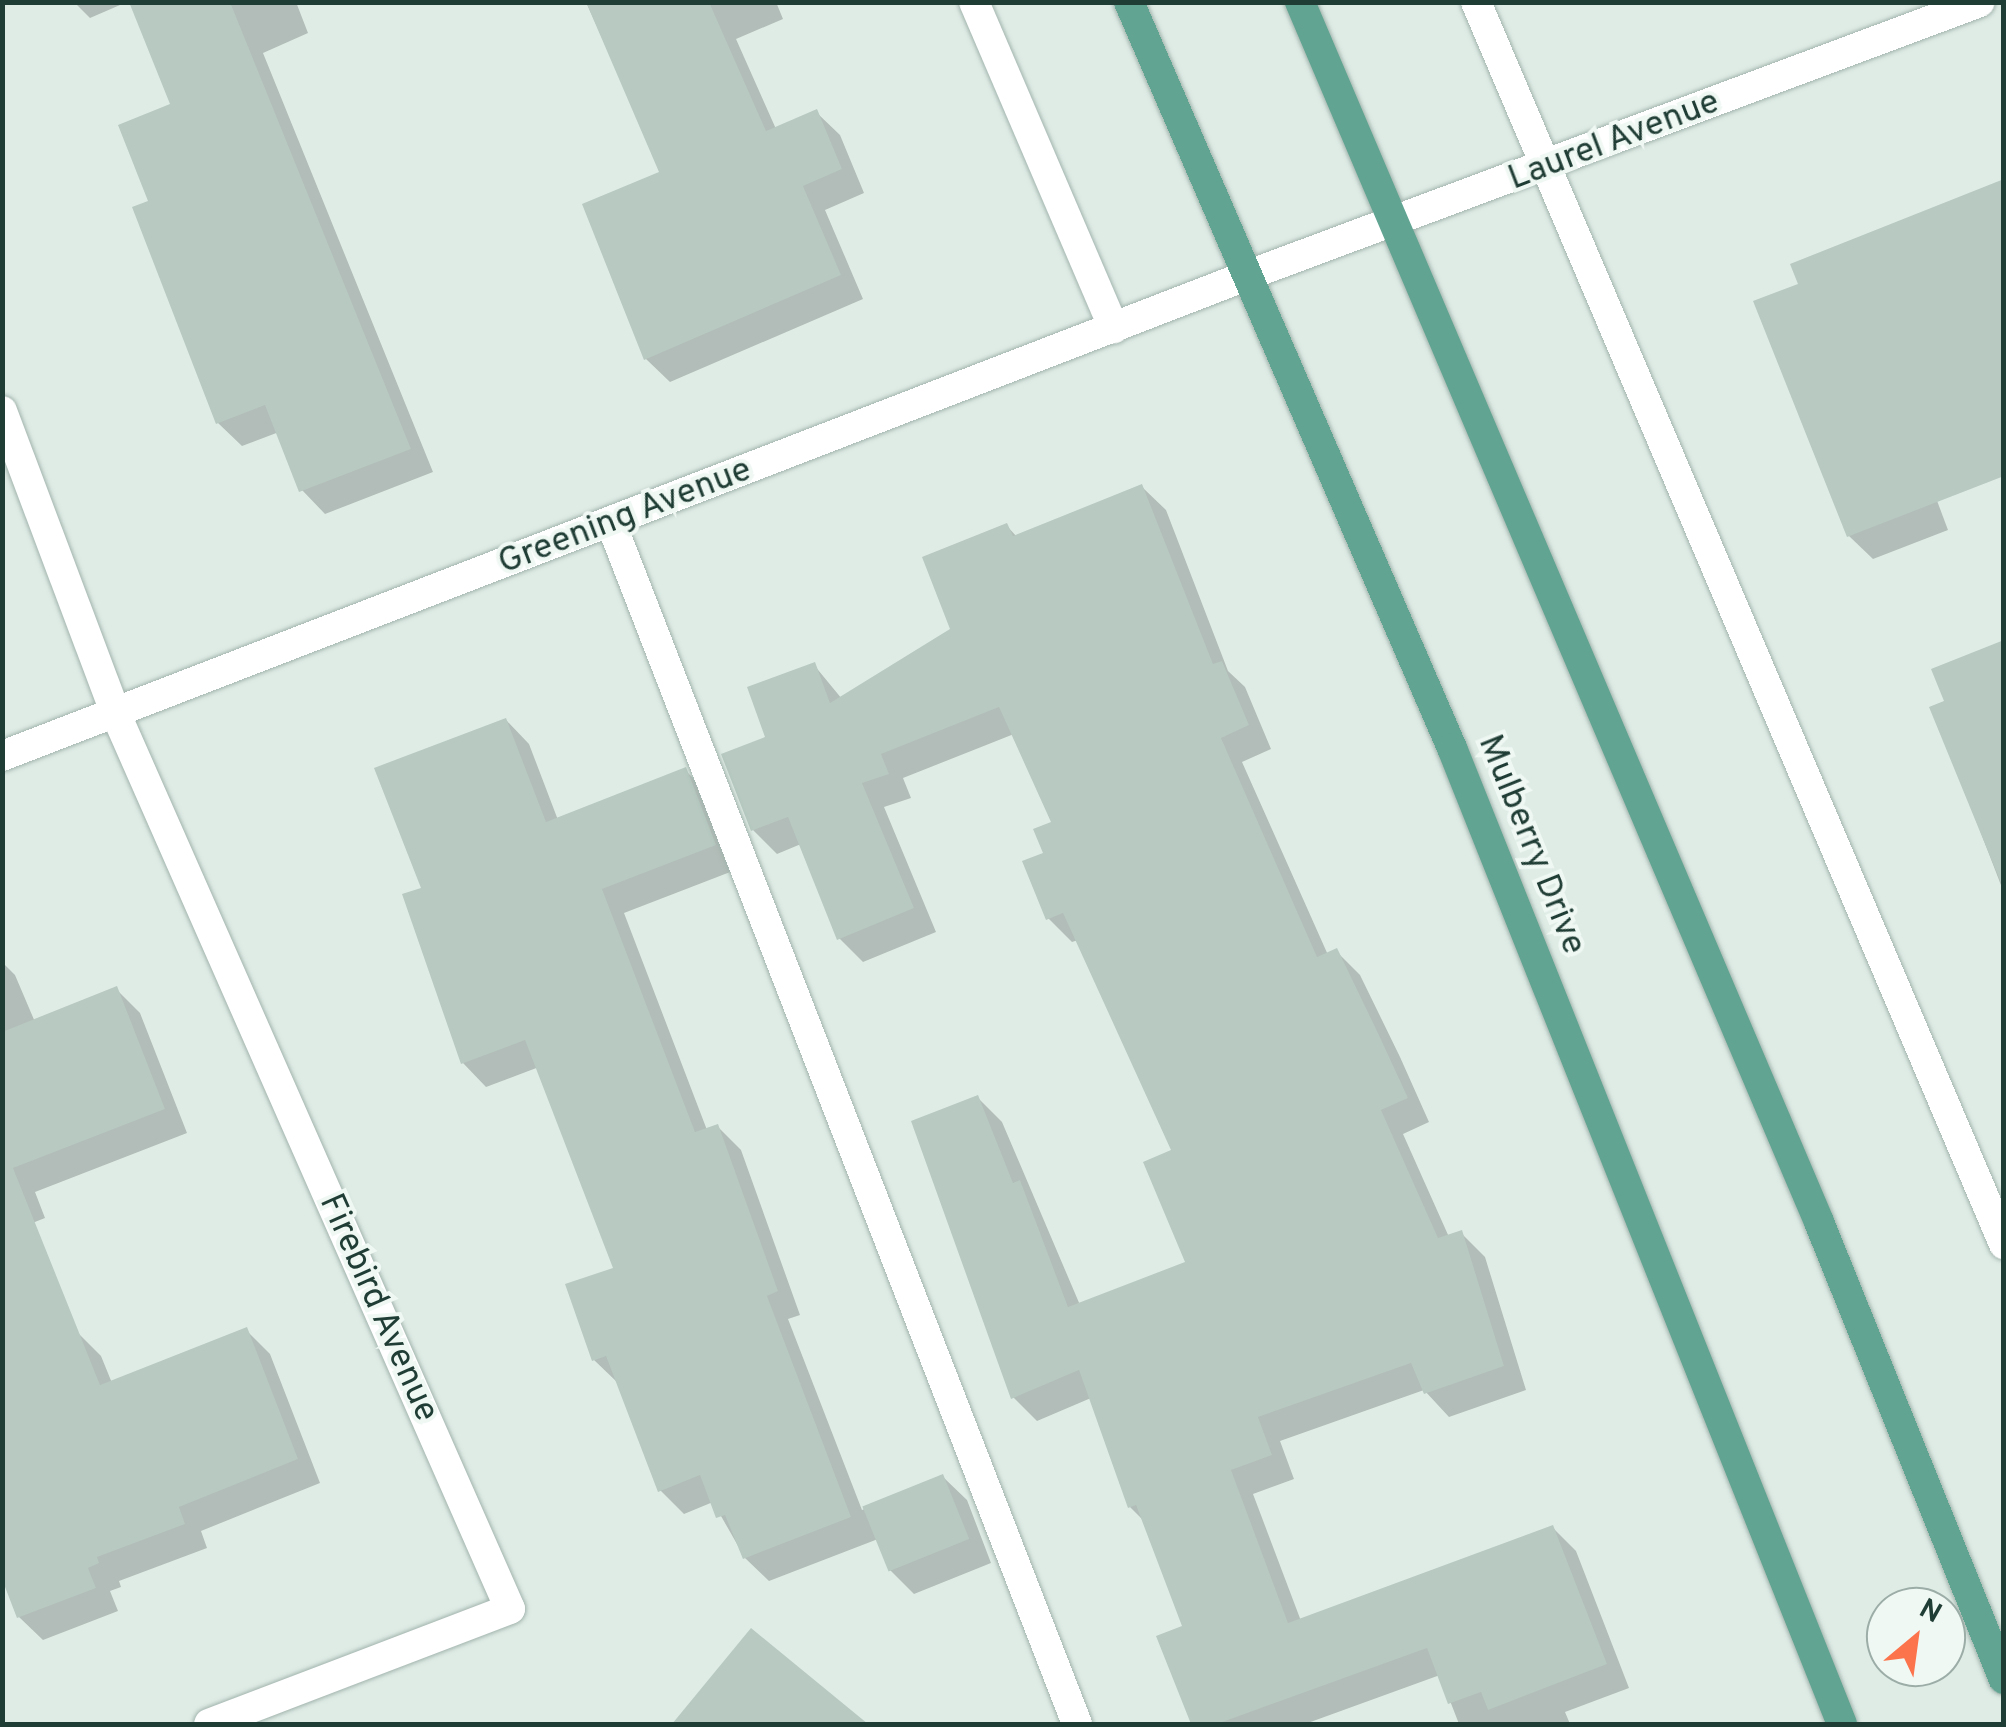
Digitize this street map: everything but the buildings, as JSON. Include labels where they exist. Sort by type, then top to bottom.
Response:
[{"type":"main road","name":"Mulberry Drive","points":[[1129,2],[1452,748],[1842,1724]]},
{"type":"main road","points":[[1300,2],[1819,1222],[2004,1679]]},
{"type":"street","points":[[974,2],[1114,328]]},
{"type":"street","points":[[1476,2],[1992,1179],[2004,1244]]},
{"type":"street","name":"Laurel Avenue","points":[[1246,276],[1980,2]]},
{"type":"street","name":"Greening Avenue","points":[[2,756],[1246,276]]},
{"type":"street","points":[[2,411],[116,712]]},
{"type":"street","points":[[612,523],[1078,1724]]},
{"type":"street","name":"Firebird Avenue","points":[[116,712],[510,1609],[209,1724]]}]
